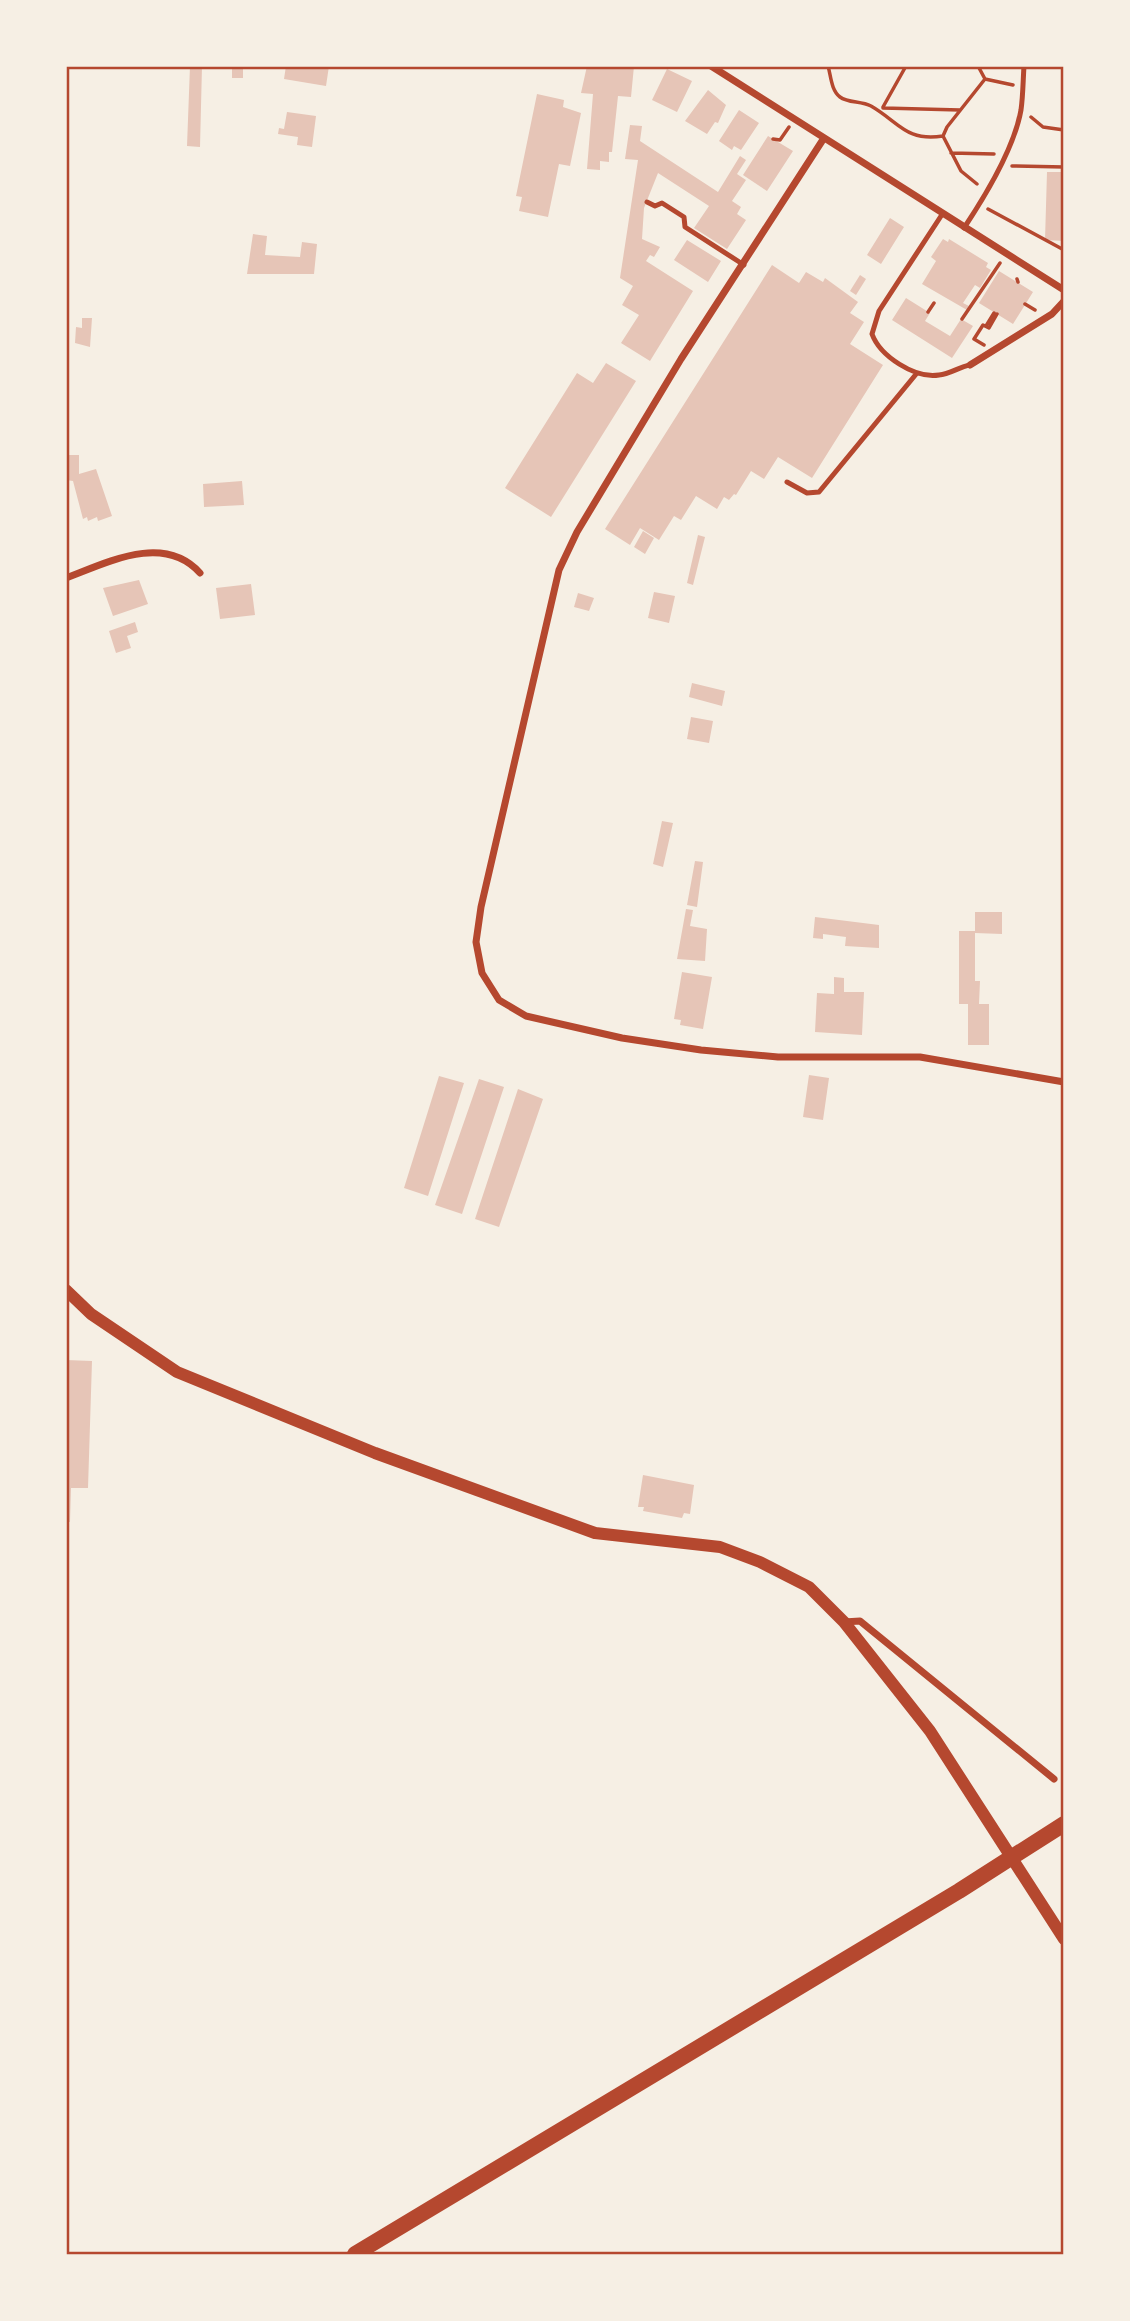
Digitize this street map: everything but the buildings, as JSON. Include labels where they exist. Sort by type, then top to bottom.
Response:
[{"type":"main road","points":[[355,2255],[947,1898],[1063,1824]]},
{"type":"street","points":[[713,67],[1063,290]]},
{"type":"street","points":[[824,138],[681,359],[577,532],[559,570],[481,907],[476,942],[482,974],[499,1000],[526,1016],[622,1038],[701,1050],[778,1057],[920,1057],[1063,1082]]},
{"type":"street","points":[[970,365],[1052,314],[1063,300]]},
{"type":"street","points":[[66,578],[141,553],[175,555],[190,562],[200,573]]},
{"type":"street","points":[[66,1290],[91,1314],[177,1372],[375,1453],[595,1533],[720,1547],[760,1562],[809,1587],[844,1622],[930,1731],[1063,1939]]},
{"type":"street","points":[[844,1622],[860,1621],[1054,1779]]},
{"type":"lane","points":[[964,228],[980,204],[999,166],[1021,106],[1024,66]]},
{"type":"lane","points":[[647,202],[655,206],[662,203],[672,209],[684,217],[685,228],[744,265]]},
{"type":"lane","points":[[943,213],[873,326],[875,344],[882,352],[917,373],[938,376],[970,365]]},
{"type":"lane","points":[[787,482],[807,494],[819,492],[917,373]]},
{"type":"path","points":[[828,66],[833,89],[839,96],[881,110],[912,135],[921,138],[943,136]]},
{"type":"path","points":[[881,110],[906,66]]},
{"type":"path","points":[[978,66],[985,79]]},
{"type":"path","points":[[943,136],[985,79]]},
{"type":"path","points":[[985,79],[1022,86]]},
{"type":"path","points":[[1021,106],[1043,127],[1063,130]]},
{"type":"path","points":[[881,110],[960,110]]},
{"type":"path","points":[[773,139],[780,140],[787,130]]},
{"type":"path","points":[[943,136],[969,179],[989,188]]},
{"type":"path","points":[[951,153],[1003,155]]},
{"type":"path","points":[[999,166],[1063,167]]},
{"type":"path","points":[[980,204],[1063,250]]},
{"type":"path","points":[[962,319],[1006,254]]},
{"type":"path","points":[[928,312],[934,303]]},
{"type":"path","points":[[993,350],[974,339],[983,325],[989,328],[996,313]]}]
